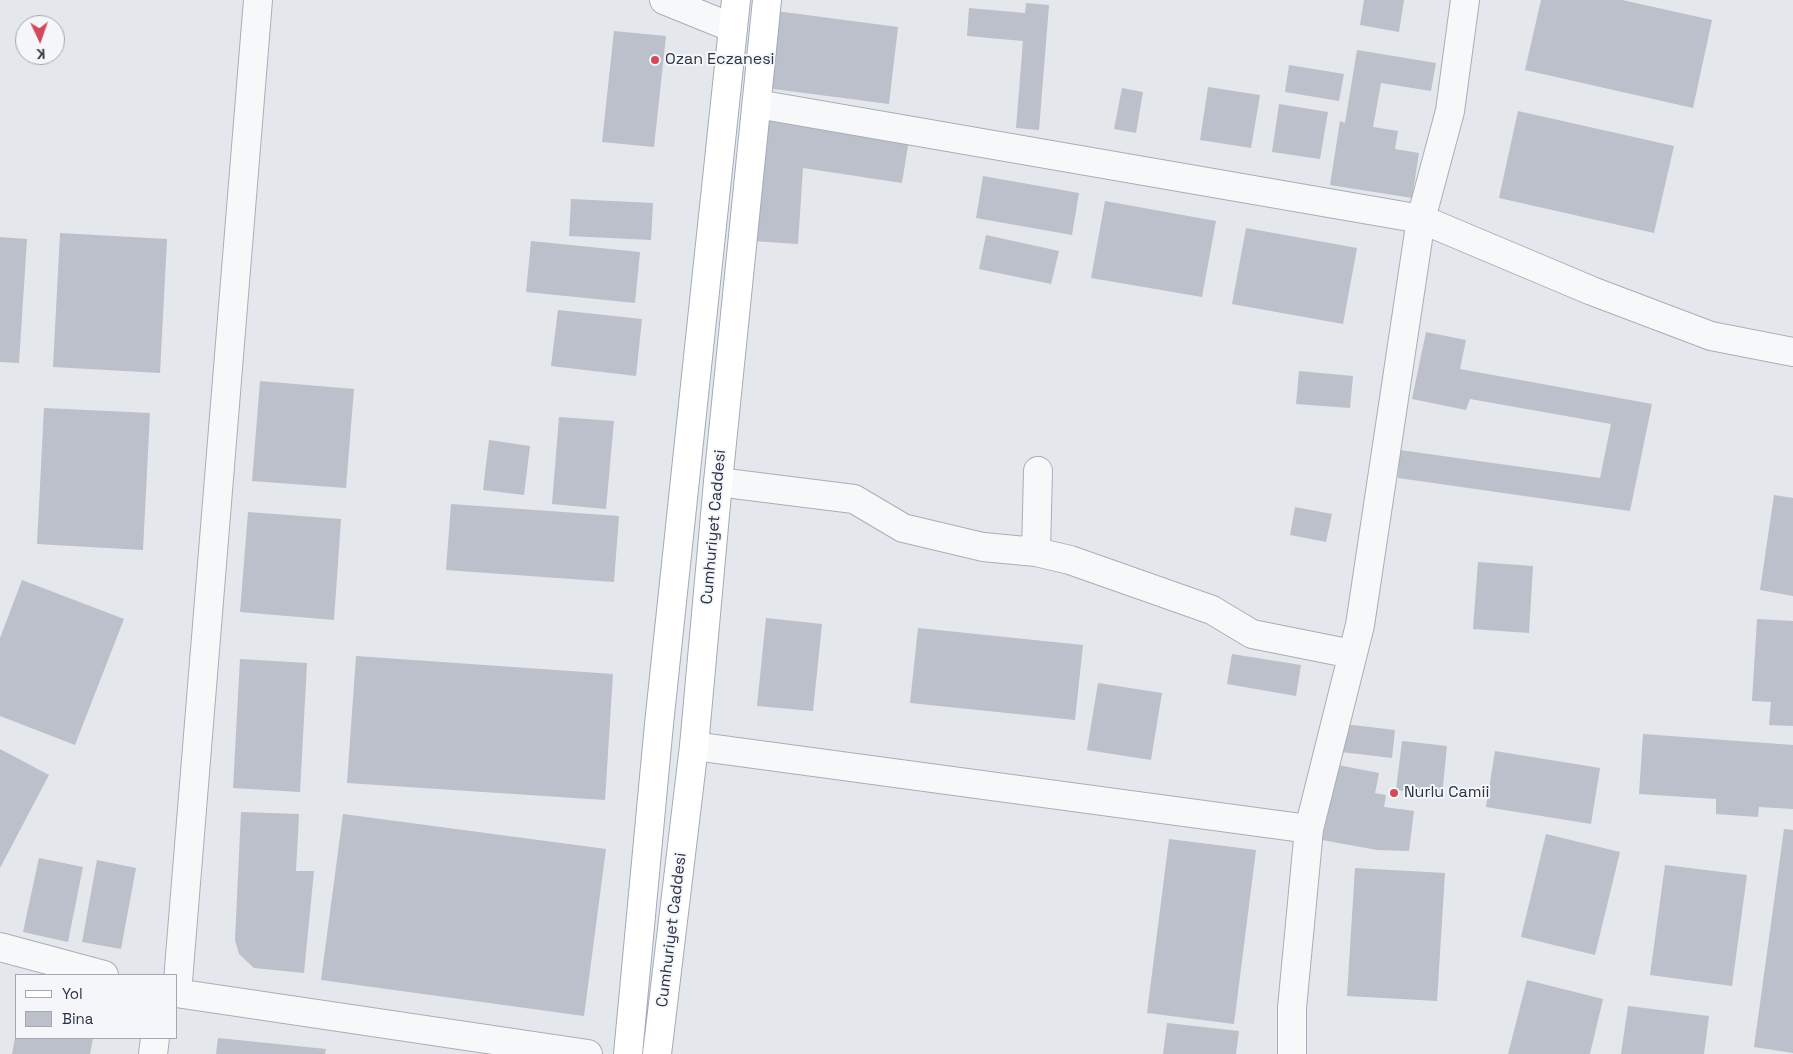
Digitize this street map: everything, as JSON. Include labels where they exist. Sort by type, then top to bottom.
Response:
[{"type":"main road","name":"Cumhuriyet Caddesi","points":[[628,1054],[661,704],[736,0]]},
{"type":"main road","name":"Cumhuriyet Caddesi","points":[[657,1054],[694,746],[718,482],[767,0]]},
{"type":"street","points":[[178,981],[258,0]]},
{"type":"street","points":[[664,0],[734,28]]},
{"type":"street","points":[[1292,1054],[1292,1008],[1309,829],[1360,625],[1421,219],[1450,111],[1464,0]]},
{"type":"street","points":[[757,104],[1421,219],[1592,291],[1711,336],[1793,352]]},
{"type":"street","points":[[1036,552],[1038,471]]},
{"type":"street","points":[[718,482],[854,499],[902,528],[983,547],[1036,552],[1070,560],[1212,610],[1252,634],[1352,654]]},
{"type":"street","points":[[694,746],[1309,829]]},
{"type":"street","points":[[0,947],[100,974]]},
{"type":"street","points":[[178,993],[588,1054]]},
{"type":"street","points":[[154,1054],[155,1039]]},
{"type":"building","points":[[1364,0],[1404,0],[1399,32],[1360,25]]},
{"type":"building","points":[[1541,0],[1622,0],[1712,20],[1693,108],[1525,70]]},
{"type":"building","points":[[1026,3],[1049,5],[1039,130],[1016,128],[1023,41],[967,36],[969,8],[1025,13]]},
{"type":"building","points":[[776,11],[898,27],[889,104],[766,88]]},
{"type":"building","points":[[614,31],[666,36],[654,147],[602,142]]},
{"type":"building","points":[[1357,50],[1436,63],[1431,91],[1381,83],[1373,127],[1398,131],[1395,149],[1419,153],[1412,198],[1330,185],[1340,121],[1345,123]]},
{"type":"building","points":[[1289,65],[1344,74],[1339,101],[1285,92]]},
{"type":"building","points":[[1208,87],[1260,95],[1251,148],[1200,140]]},
{"type":"building","points":[[1122,88],[1143,92],[1136,133],[1114,129]]},
{"type":"building","points":[[1279,104],[1328,112],[1320,159],[1272,152]]},
{"type":"building","points":[[1518,111],[1674,146],[1654,233],[1499,198]]},
{"type":"building","points":[[765,117],[909,139],[902,183],[803,168],[798,244],[752,241]]},
{"type":"building","points":[[983,176],[1079,193],[1072,235],[976,218]]},
{"type":"building","points":[[571,199],[653,203],[651,240],[569,236]]},
{"type":"building","points":[[1105,201],[1216,221],[1202,297],[1091,278]]},
{"type":"building","points":[[1246,228],[1357,248],[1343,324],[1232,304]]},
{"type":"building","points":[[60,233],[167,239],[160,373],[53,367]]},
{"type":"building","points":[[986,235],[1059,251],[1051,284],[979,269]]},
{"type":"building","points":[[0,237],[27,239],[19,363],[0,362]]},
{"type":"building","points":[[531,241],[640,252],[635,303],[526,292]]},
{"type":"building","points":[[558,310],[642,319],[636,376],[551,366]]},
{"type":"building","points":[[1426,332],[1466,340],[1460,369],[1652,404],[1630,511],[1398,478],[1400,450],[1600,478],[1611,424],[1470,399],[1466,410],[1412,399]]},
{"type":"building","points":[[1299,371],[1353,376],[1350,408],[1296,404]]},
{"type":"building","points":[[260,381],[354,389],[346,488],[252,481]]},
{"type":"building","points":[[44,408],[150,413],[143,550],[37,544]]},
{"type":"building","points":[[559,417],[614,421],[606,509],[552,504]]},
{"type":"building","points":[[489,440],[530,446],[524,495],[483,490]]},
{"type":"building","points":[[1774,495],[1793,498],[1793,596],[1760,590]]},
{"type":"building","points":[[451,504],[619,516],[614,582],[446,570]]},
{"type":"building","points":[[1295,507],[1332,514],[1326,542],[1290,535]]},
{"type":"building","points":[[248,512],[341,519],[334,620],[240,612]]},
{"type":"building","points":[[1478,562],[1533,566],[1529,633],[1473,629]]},
{"type":"building","points":[[22,580],[124,619],[75,745],[0,716],[0,638]]},
{"type":"building","points":[[766,618],[822,624],[813,711],[757,706]]},
{"type":"building","points":[[1757,619],[1793,621],[1793,726],[1769,725],[1771,702],[1752,701]]},
{"type":"building","points":[[918,628],[1083,645],[1075,720],[910,703]]},
{"type":"building","points":[[1232,654],[1301,665],[1296,696],[1227,684]]},
{"type":"building","points":[[356,656],[613,674],[605,800],[347,783]]},
{"type":"building","points":[[240,659],[307,663],[300,792],[233,788]]},
{"type":"building","points":[[1098,683],[1162,693],[1151,760],[1087,750]]},
{"type":"building","points":[[1344,724],[1395,730],[1392,758],[1341,752]]},
{"type":"building","points":[[1643,734],[1793,745],[1793,809],[1759,807],[1758,817],[1716,814],[1716,799],[1639,794]]},
{"type":"building","points":[[1402,741],[1447,746],[1442,796],[1396,790]]},
{"type":"building","points":[[0,749],[49,775],[0,868]]},
{"type":"building","points":[[1495,751],[1600,768],[1591,824],[1486,807]]},
{"type":"building","points":[[1338,765],[1379,773],[1375,793],[1386,795],[1384,807],[1414,811],[1409,851],[1377,850],[1322,840]]},
{"type":"building","points":[[241,812],[299,814],[296,871],[314,871],[304,973],[254,968],[239,954],[235,940]]},
{"type":"building","points":[[343,814],[606,849],[584,1016],[321,980]]},
{"type":"building","points":[[1784,829],[1793,830],[1793,1053],[1754,1047]]},
{"type":"building","points":[[1546,834],[1620,852],[1595,955],[1521,937]]},
{"type":"building","points":[[1169,839],[1256,850],[1234,1024],[1147,1013]]},
{"type":"building","points":[[39,858],[83,867],[68,942],[23,932]]},
{"type":"building","points":[[97,860],[136,868],[121,949],[82,942]]},
{"type":"building","points":[[1665,865],[1747,875],[1732,986],[1650,975]]},
{"type":"building","points":[[1355,868],[1445,873],[1437,1001],[1347,996]]},
{"type":"building","points":[[1527,980],[1603,999],[1590,1054],[1508,1054]]},
{"type":"building","points":[[1628,1006],[1709,1016],[1704,1054],[1621,1054]]},
{"type":"building","points":[[1167,1023],[1239,1031],[1236,1054],[1163,1054]]},
{"type":"building","points":[[15,1038],[93,1039],[90,1054],[12,1054]]},
{"type":"building","points":[[218,1038],[326,1049],[325,1054],[216,1054]]},
{"type":"place","name":"Ozan Eczanesi","points":[[655,60]]},
{"type":"place","name":"Nurlu Camii","points":[[1394,793]]}]
